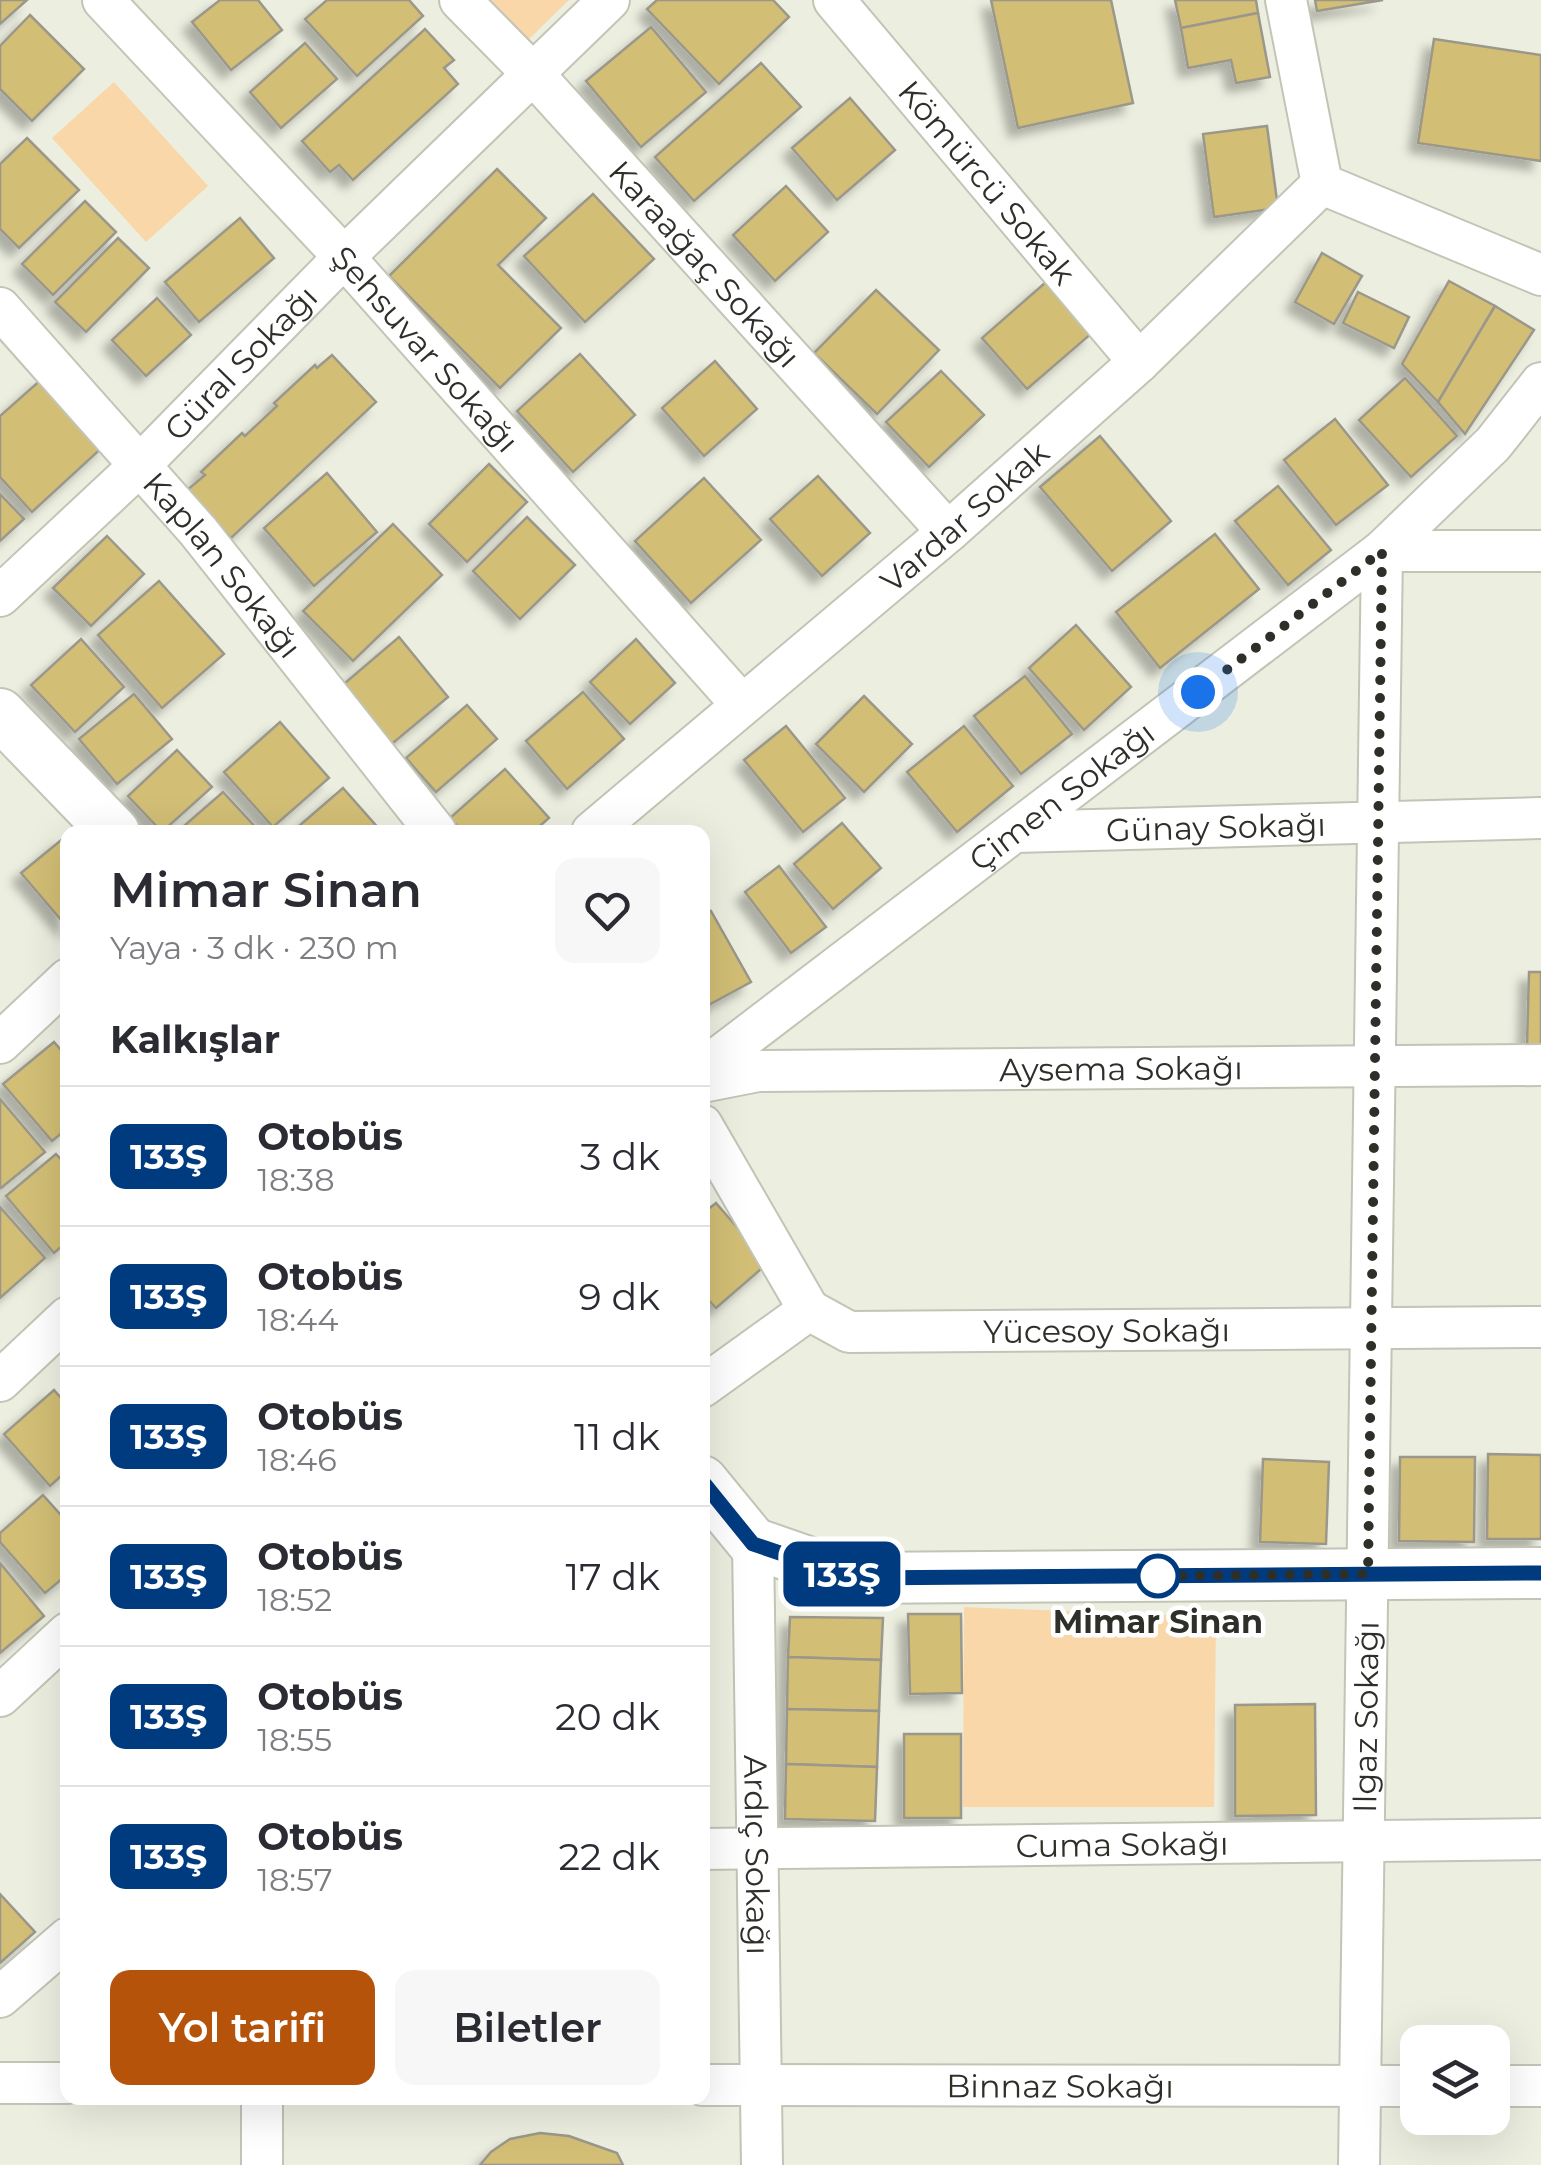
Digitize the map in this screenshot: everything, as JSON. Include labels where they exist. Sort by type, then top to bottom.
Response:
[{"type":"street","name":"Şehsuvar Sokağı","points":[[103,0],[344,257],[742,706]]},
{"type":"street","name":"Karaağaç Sokağı","points":[[460,0],[534,75],[948,532]]},
{"type":"street","name":"Güral Sokağı","points":[[0,596],[139,466],[344,257],[609,0]]},
{"type":"street","name":"Kömürcü Sokak","points":[[834,0],[1139,362]]},
{"type":"street","points":[[1286,0],[1322,184],[1541,275]]},
{"type":"street","name":"Vardar Sokak","points":[[600,825],[948,532],[1139,362],[1322,184]]},
{"type":"street","name":"Kaplan Sokağı","points":[[0,308],[198,531],[430,825]]},
{"type":"street","name":"Çimen Sokağı","points":[[710,1064],[1382,551],[1494,444],[1541,383]]},
{"type":"street","points":[[1382,551],[1541,550]]},
{"type":"street","name":"Ilgaz Sokağı","points":[[1359,2165],[1382,551]]},
{"type":"street","points":[[2,721],[107,825]]},
{"type":"street","name":"Günay Sokağı","points":[[1014,832],[1541,818]]},
{"type":"street","points":[[0,1043],[60,987]]},
{"type":"street","name":"Aysema Sokağı","points":[[710,1080],[758,1071],[1541,1065]]},
{"type":"street","points":[[710,1139],[809,1310],[710,1381]]},
{"type":"street","name":"Yücesoy Sokağı","points":[[809,1310],[849,1332],[1541,1328]]},
{"type":"street","points":[[0,1380],[60,1324]]},
{"type":"street","points":[[710,1491],[753,1544],[854,1578],[1541,1573]]},
{"type":"street","name":"Ardıç Sokağı","points":[[753,1544],[762,2165]]},
{"type":"street","points":[[0,1696],[60,1640]]},
{"type":"street","name":"Cuma Sokağı","points":[[710,1848],[1541,1838]]},
{"type":"street","points":[[0,1997],[60,1945]]},
{"type":"street","points":[[0,2083],[60,2083]]},
{"type":"street","name":"Binnaz Sokağı","points":[[710,2084],[1400,2086]]},
{"type":"street","points":[[1510,2086],[1541,2086]]},
{"type":"street","points":[[262,2105],[262,2165]]},
{"type":"shaded area","points":[[488,0],[569,0],[529,39]]},
{"type":"shaded area","points":[[114,82],[208,186],[146,242],[52,138]]},
{"type":"shaded area","points":[[964,1607],[1216,1617],[1214,1807],[963,1807]]},
{"type":"building","points":[[0,0],[27,0],[0,24]]},
{"type":"building","points":[[220,0],[258,0],[282,30],[231,70],[192,22]]},
{"type":"building","points":[[327,0],[409,0],[423,16],[357,76],[305,19]]},
{"type":"building","points":[[657,0],[773,0],[789,17],[719,84],[647,9]]},
{"type":"building","points":[[991,0],[1111,0],[1133,103],[1018,128]]},
{"type":"building","points":[[1175,0],[1256,0],[1258,13],[1181,28]]},
{"type":"building","points":[[1315,0],[1383,0],[1317,11]]},
{"type":"building","points":[[1258,13],[1270,77],[1236,83],[1231,60],[1188,68],[1181,28]]},
{"type":"building","points":[[30,15],[84,69],[32,121],[0,89],[0,46]]},
{"type":"building","points":[[651,27],[706,92],[641,147],[586,81]]},
{"type":"building","points":[[425,29],[454,60],[444,68],[458,84],[353,180],[339,165],[330,172],[302,141]]},
{"type":"building","points":[[1434,39],[1541,55],[1541,161],[1418,143]]},
{"type":"building","points":[[305,43],[337,79],[281,128],[250,92]]},
{"type":"building","points":[[761,63],[801,107],[694,201],[655,157]]},
{"type":"building","points":[[850,98],[895,150],[837,200],[792,148]]},
{"type":"building","points":[[1267,126],[1278,208],[1214,217],[1203,134]]},
{"type":"building","points":[[27,138],[79,190],[19,248],[0,229],[0,164]]},
{"type":"building","points":[[497,169],[546,218],[498,265],[561,328],[500,388],[389,276]]},
{"type":"building","points":[[786,186],[828,232],[775,281],[733,235]]},
{"type":"building","points":[[593,194],[654,259],[585,322],[524,256]]},
{"type":"building","points":[[85,201],[116,232],[53,295],[22,264]]},
{"type":"building","points":[[240,218],[274,258],[199,322],[165,282]]},
{"type":"building","points":[[118,238],[149,268],[86,332],[55,302]]},
{"type":"building","points":[[1322,253],[1362,276],[1334,324],[1295,302]]},
{"type":"building","points":[[1449,281],[1495,306],[1438,402],[1402,364]]},
{"type":"building","points":[[1046,282],[1092,333],[1027,389],[982,338]]},
{"type":"building","points":[[876,290],[939,350],[877,414],[814,353]]},
{"type":"building","points":[[1358,292],[1409,317],[1394,348],[1343,323]]},
{"type":"building","points":[[157,298],[191,335],[146,376],[112,340]]},
{"type":"building","points":[[1495,306],[1534,330],[1465,434],[1438,402]]},
{"type":"building","points":[[580,354],[635,415],[573,472],[517,411]]},
{"type":"building","points":[[332,355],[376,402],[231,538],[186,491],[242,433],[245,436],[277,406],[274,403],[315,365],[317,368]]},
{"type":"building","points":[[715,361],[757,409],[704,456],[662,408]]},
{"type":"building","points":[[941,371],[984,415],[929,467],[886,422]]},
{"type":"building","points":[[44,377],[106,444],[32,512],[0,477],[0,416]]},
{"type":"building","points":[[1405,378],[1457,436],[1411,477],[1359,420]]},
{"type":"building","points":[[1335,419],[1388,485],[1336,525],[1284,460]]},
{"type":"building","points":[[1100,436],[1171,521],[1112,571],[1040,487]]},
{"type":"building","points":[[489,464],[527,502],[467,562],[429,524]]},
{"type":"building","points":[[327,473],[377,532],[314,586],[264,528]]},
{"type":"building","points":[[818,476],[870,533],[822,576],[770,519]]},
{"type":"building","points":[[704,478],[761,540],[691,603],[635,541]]},
{"type":"building","points":[[1278,486],[1331,550],[1288,585],[1235,521]]},
{"type":"building","points":[[0,494],[24,519],[0,541]]},
{"type":"building","points":[[527,517],[575,565],[520,619],[473,571]]},
{"type":"building","points":[[393,524],[442,575],[353,661],[303,611]]},
{"type":"building","points":[[1215,534],[1259,589],[1160,668],[1116,612]]},
{"type":"building","points":[[107,536],[144,574],[91,626],[53,588]]},
{"type":"building","points":[[159,581],[224,654],[162,708],[98,635]]},
{"type":"building","points":[[1076,625],[1131,687],[1084,730],[1029,668]]},
{"type":"building","points":[[399,637],[448,697],[387,748],[338,689]]},
{"type":"building","points":[[81,639],[124,687],[75,732],[31,685]]},
{"type":"building","points":[[636,639],[675,683],[630,724],[590,682]]},
{"type":"building","points":[[1025,676],[1072,734],[1021,774],[974,716]]},
{"type":"building","points":[[583,692],[624,739],[567,789],[526,741]]},
{"type":"building","points":[[134,694],[172,739],[117,784],[79,739]]},
{"type":"building","points":[[864,696],[912,744],[864,792],[816,744]]},
{"type":"building","points":[[467,705],[497,739],[436,792],[406,758]]},
{"type":"building","points":[[280,722],[329,778],[271,825],[224,772]]},
{"type":"building","points":[[786,726],[845,798],[803,832],[744,760]]},
{"type":"building","points":[[964,726],[1013,786],[957,832],[907,772]]},
{"type":"building","points":[[177,750],[212,787],[170,825],[155,825],[128,796]]},
{"type":"building","points":[[505,769],[549,818],[541,825],[456,825],[450,818]]},
{"type":"building","points":[[343,788],[376,825],[300,825]]},
{"type":"building","points":[[223,792],[254,825],[185,825]]},
{"type":"building","points":[[842,823],[881,868],[833,909],[794,864]]},
{"type":"building","points":[[60,841],[60,919],[21,873]]},
{"type":"building","points":[[779,866],[826,927],[791,953],[745,892]]},
{"type":"building","points":[[710,912],[751,982],[710,1004]]},
{"type":"building","points":[[1529,972],[1541,972],[1541,1045],[1527,1045]]},
{"type":"building","points":[[54,1042],[60,1049],[60,1134],[52,1141],[3,1084]]},
{"type":"building","points":[[0,1099],[45,1152],[1,1188],[0,1187]]},
{"type":"building","points":[[56,1154],[60,1158],[60,1248],[54,1253],[6,1196]]},
{"type":"building","points":[[716,1203],[768,1263],[716,1308],[710,1302],[710,1208]]},
{"type":"building","points":[[0,1207],[45,1258],[0,1298]]},
{"type":"building","points":[[54,1390],[60,1397],[60,1477],[50,1486],[4,1434]]},
{"type":"building","points":[[1488,1454],[1541,1455],[1541,1539],[1487,1539]]},
{"type":"building","points":[[1400,1457],[1475,1457],[1474,1542],[1399,1541]]},
{"type":"building","points":[[1263,1459],[1329,1462],[1326,1544],[1260,1542]]},
{"type":"building","points":[[43,1495],[60,1514],[60,1581],[45,1593],[0,1542],[0,1533]]},
{"type":"building","points":[[0,1563],[44,1616],[0,1653]]},
{"type":"building","points":[[908,1614],[961,1614],[962,1693],[910,1694]]},
{"type":"building","points":[[790,1617],[883,1618],[881,1660],[788,1657]]},
{"type":"building","points":[[788,1657],[881,1660],[879,1711],[787,1709]]},
{"type":"building","points":[[1315,1704],[1316,1815],[1235,1816],[1235,1705]]},
{"type":"building","points":[[787,1709],[879,1711],[877,1767],[786,1764]]},
{"type":"building","points":[[904,1734],[961,1734],[961,1818],[904,1818]]},
{"type":"building","points":[[786,1764],[877,1767],[875,1821],[785,1819]]},
{"type":"building","points":[[0,1894],[35,1932],[0,1963]]},
{"type":"building","points":[[540,2133],[569,2136],[617,2153],[623,2165],[480,2165],[510,2139]]},
{"type":"bus line","name":"133Ş","points":[[710,1491],[753,1544],[854,1578],[1541,1573]]},
{"type":"place","name":"Mimar Sinan","points":[[1158,1576]]},
{"type":"route","points":[[1158,1576],[1152,1576],[1368,1574],[1382,551],[1198,692]]}]
